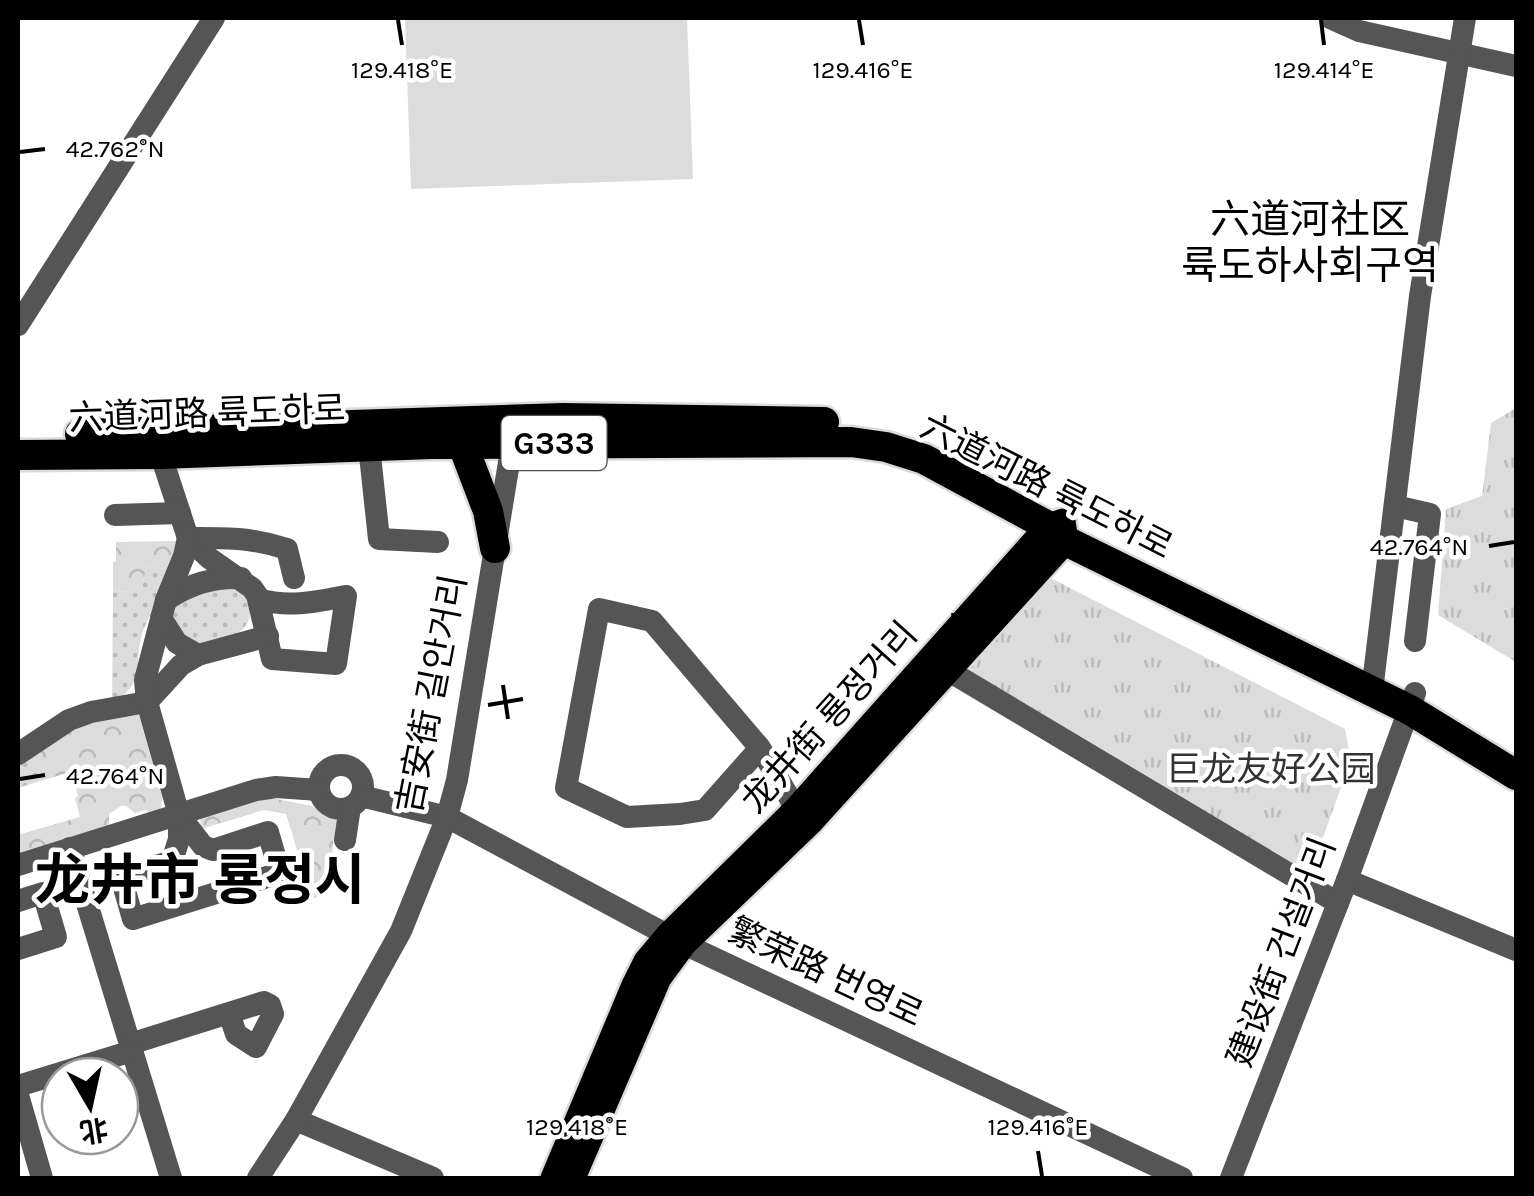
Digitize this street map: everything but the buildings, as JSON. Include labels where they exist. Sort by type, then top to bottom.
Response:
[{"type":"highway","name":"六道河路 륙도하로","points":[[18,455],[157,443],[786,420],[868,424],[937,445],[1059,529],[1108,545],[1516,752]]},
{"type":"highway","name":"六道河路 륙도하로","points":[[18,436],[157,443],[369,446],[462,444],[514,431]]},
{"type":"highway","points":[[462,444],[488,511],[495,548]]},
{"type":"highway","name":"六道河路 륙도하로","points":[[1413,702],[1516,775]]},
{"type":"main road","name":"龙井街 룡정거리","points":[[553,1178],[646,961],[676,940],[949,671],[1059,529]]},
{"type":"main road","name":"龙井街 룡정거리","points":[[803,816],[1059,529]]},
{"type":"main road","name":"龙井街 룡정거리","points":[[573,1178],[676,940]]},
{"type":"street","points":[[18,325],[214,18]]},
{"type":"street","points":[[1330,18],[1359,30],[1516,66]]},
{"type":"street","points":[[1374,681],[1420,296],[1466,18]]},
{"type":"street","name":"吉安街 길안거리","points":[[258,1178],[296,1120],[401,931],[447,817],[457,780],[514,431]]},
{"type":"street","points":[[157,443],[188,538],[208,558],[252,588],[272,659],[336,664],[346,596],[286,605],[258,599]]},
{"type":"street","points":[[369,446],[379,539],[438,542]]},
{"type":"street","points":[[1395,506],[1430,514],[1416,641]]},
{"type":"street","points":[[114,516],[180,513]]},
{"type":"street","points":[[188,538],[258,540],[286,549],[294,578]]},
{"type":"street","points":[[179,814],[203,846],[213,850],[268,832],[280,873],[133,919],[119,868],[172,861],[179,839],[179,814],[147,702],[145,680],[188,538]]},
{"type":"street","points":[[164,609],[192,585],[218,578],[240,578]]},
{"type":"street","points":[[164,609],[176,643],[198,655]]},
{"type":"street","points":[[760,748],[705,810],[627,817],[566,788],[599,609],[652,621],[760,748],[803,816]]},
{"type":"street","points":[[18,754],[69,720],[147,702],[182,665],[198,655],[268,636]]},
{"type":"street","points":[[949,671],[1342,891],[1516,950]]},
{"type":"street","name":"建设街 건설거리","points":[[1231,1178],[1413,702]]},
{"type":"street","points":[[346,840],[362,782],[360,776],[342,765],[323,773],[319,790],[323,800],[343,809],[355,801]]},
{"type":"street","points":[[18,865],[256,790],[319,790]]},
{"type":"street","name":"繁荣路 번영로","points":[[355,801],[447,817],[676,940],[1182,1178]]},
{"type":"street","points":[[70,848],[171,1178]]},
{"type":"street","points":[[18,901],[43,893],[56,937],[18,949]]},
{"type":"street","points":[[18,1086],[228,1013]]},
{"type":"street","points":[[18,1095],[42,1178]]},
{"type":"street","points":[[296,1120],[433,1178]]},
{"type":"green space","points":[[405,18],[687,18],[693,179],[411,189]]},
{"type":"green space","points":[[1516,408],[1516,662],[1438,615],[1446,509],[1482,496],[1491,423]]},
{"type":"green space","points":[[176,541],[174,570],[147,567],[137,590],[113,591],[116,542]]},
{"type":"green space","points":[[147,567],[174,570],[142,634],[134,681],[112,702],[113,591],[129,592],[142,583]]},
{"type":"green space","name":"巨龙友好公园","points":[[1035,570],[1345,729],[1351,759],[1310,874],[962,668]]},
{"type":"green space","points":[[223,584],[244,592],[250,614],[246,625],[215,645],[182,642],[171,617],[177,601]]},
{"type":"green space","points":[[139,715],[162,797],[161,809],[151,815],[146,810],[135,813],[121,806],[109,814],[109,825],[18,855],[18,824],[21,834],[80,817],[75,784],[86,780],[82,769],[47,779],[41,769],[24,760],[73,725]]},
{"type":"green space","points":[[24,760],[41,768],[47,779],[18,788],[18,765]]},
{"type":"green space","points":[[272,798],[346,813],[334,837],[327,896],[312,898],[286,814],[264,810],[201,829],[201,814]]},
{"type":"district","name":"六道河社区 륙도하사회구역","points":[[1310,242]]},
{"type":"district","name":"龙井市 룡정시","points":[[200,880]]}]
